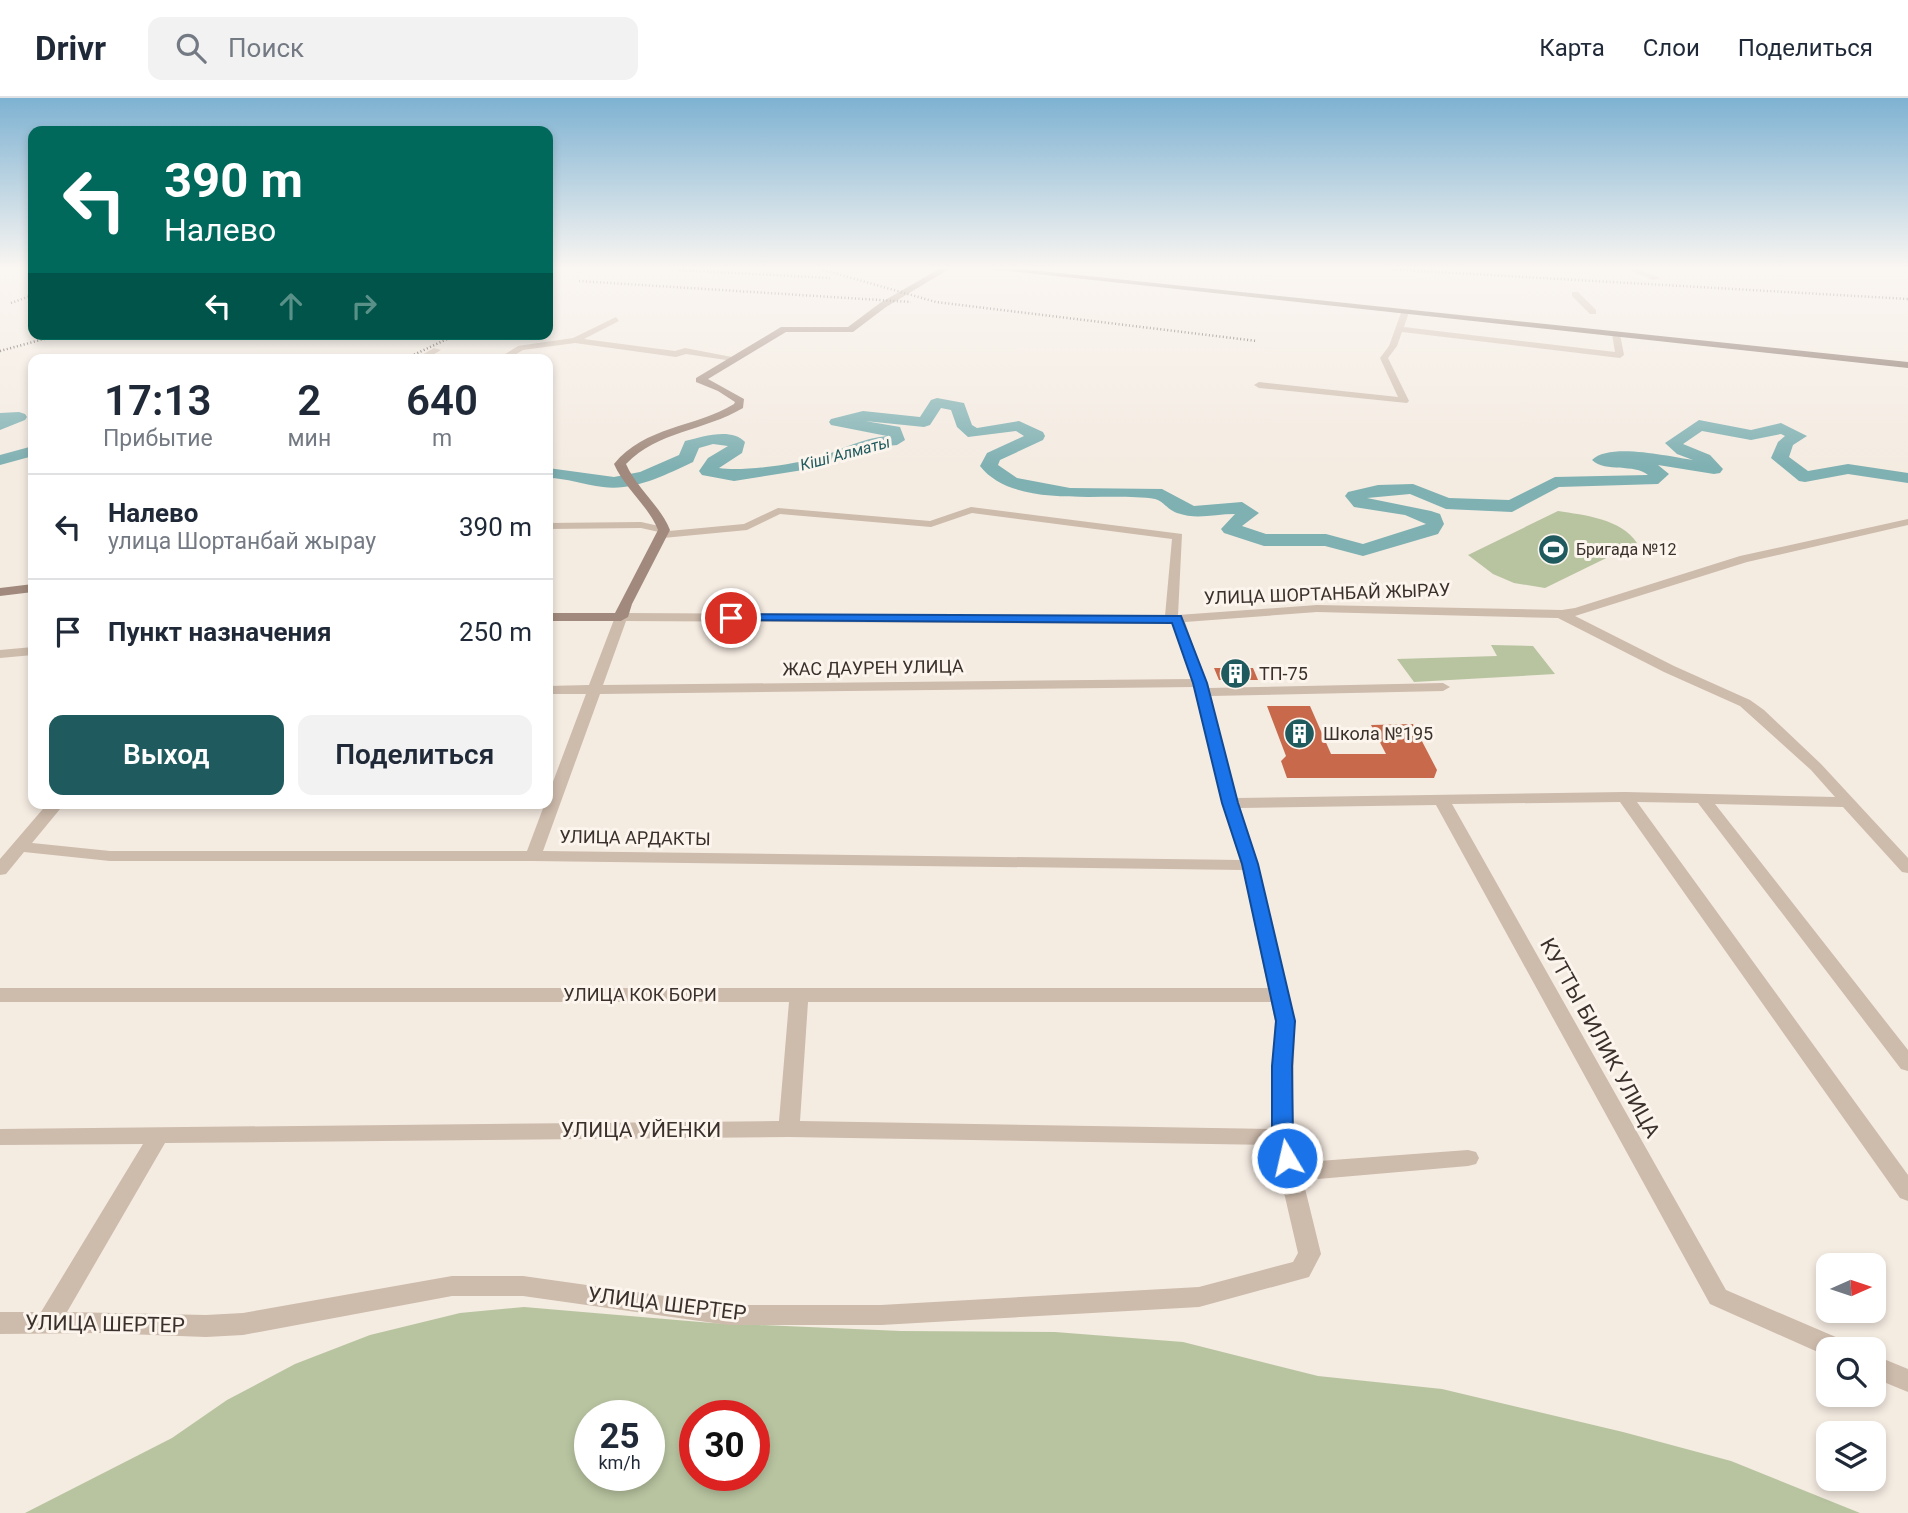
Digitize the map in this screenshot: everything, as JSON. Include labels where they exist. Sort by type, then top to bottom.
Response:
[{"type":"main road","points":[[1626,335],[1908,365]]},
{"type":"street","points":[[575,340],[585,335]]},
{"type":"street","points":[[553,802],[625,604],[663,532],[661,521],[626,479],[621,464],[633,450],[646,441],[689,429],[739,406],[740,401],[734,396],[700,380],[775,335]]},
{"type":"street","points":[[1259,385],[1404,401],[1384,358],[1393,346],[1396,335]]},
{"type":"street","points":[[1450,335],[1620,355],[1616,335]]},
{"type":"street","points":[[510,354],[521,348],[575,340],[676,354],[685,351],[733,358]]},
{"type":"street","points":[[429,354],[437,350]]},
{"type":"street","points":[[553,526],[641,525],[663,532],[747,527],[778,512],[931,524],[971,510],[1178,536],[1174,619]]},
{"type":"street","points":[[1562,614],[1577,612],[1744,559],[1908,522]]},
{"type":"street","points":[[0,592],[28,589]]},
{"type":"street","name":"УЛИЦА ШОРТАНБАЙ ЖЫРАУ","points":[[553,617],[1174,619],[1241,612],[1405,607],[1562,614]]},
{"type":"street","points":[[1562,614],[1669,669],[1745,703],[1771,723],[1908,868]]},
{"type":"street","name":"УЛИЦА ШЕРТЕР","points":[[0,1322],[206,1326],[243,1324],[452,1286],[523,1286],[728,1315],[881,1315],[1199,1297],[1301,1270],[1310,1254],[1285,1147],[1282,1066],[1285,1021],[1280,995],[1250,864],[1230,803],[1201,687],[1174,619]]},
{"type":"street","points":[[0,654],[28,651]]},
{"type":"street","name":"ЖАС ДАУРЕН УЛИЦА","points":[[553,690],[1443,687]]},
{"type":"street","points":[[1230,803],[1625,797],[1846,802]]},
{"type":"street","points":[[1625,797],[1908,1192]]},
{"type":"street","points":[[1702,798],[1908,1064]]},
{"type":"street","name":"КУТТЫ БИЛИК УЛИЦА","points":[[1442,801],[1718,1297],[1816,1340]]},
{"type":"street","points":[[0,870],[52,809]]},
{"type":"street","points":[[533,856],[550,809]]},
{"type":"street","name":"УЛИЦА АРДАКТЫ","points":[[20,847],[110,856],[533,856],[1250,864]]},
{"type":"street","name":"УЛИЦА КОК БОРИ","points":[[0,995],[1280,995]]},
{"type":"street","points":[[789,1129],[799,995]]},
{"type":"street","name":"УЛИЦА УЙЕНКИ","points":[[0,1137],[789,1129],[1285,1147],[1318,1170],[1468,1157]]},
{"type":"street","points":[[48,1322],[160,1134]]},
{"type":"street","points":[[1886,1371],[1908,1381]]},
{"type":"green space","name":"Бригада №12","points":[[1558,511],[1612,523],[1622,528],[1637,543],[1545,588],[1514,583],[1493,574],[1468,555]]},
{"type":"green space","points":[[1491,645],[1533,646],[1555,674],[1414,682],[1397,659],[1497,656]]},
{"type":"green space","points":[[524,1307],[712,1323],[901,1331],[1055,1332],[1183,1342],[1318,1376],[1442,1389],[1623,1432],[1731,1461],[1860,1513],[25,1513],[172,1438],[227,1400],[295,1364],[370,1335],[460,1313]]},
{"type":"building","name":"ТП-75","points":[[1214,668],[1253,668],[1258,680],[1219,680]]},
{"type":"building","name":"Школа №195","points":[[1267,706],[1310,706],[1331,754],[1386,754],[1371,725],[1413,724],[1437,770],[1434,778],[1287,778],[1281,761],[1286,756]]},
{"type":"waterway","name":"Кіші Алматы","points":[[553,473],[603,482],[625,481],[646,476],[687,458],[691,445],[713,439],[737,442],[736,449],[714,462],[708,471],[734,476],[822,462],[873,442],[897,440],[894,430],[837,422],[863,416],[924,422],[937,403],[958,406],[965,427],[974,433],[1019,426],[1037,436],[993,457],[989,466],[1011,482],[1070,493],[1162,494],[1179,508],[1193,512],[1242,508],[1250,513],[1237,520],[1231,529],[1264,540],[1326,540],[1363,550],[1431,530],[1435,524],[1433,518],[1397,508],[1360,503],[1354,496],[1378,490],[1413,489],[1446,503],[1512,506],[1555,482],[1652,480],[1660,474],[1644,464],[1601,460],[1634,456],[1714,469],[1704,459],[1683,451],[1673,443],[1699,425],[1751,435],[1781,428],[1799,436],[1786,442],[1780,458],[1805,477],[1848,469],[1908,478]]},
{"type":"waterway","name":"Кіші Алматы","points":[[0,418],[19,417],[0,425]]},
{"type":"waterway","name":"Кіші Алматы","points":[[0,460],[28,452]]},
{"type":"railway","points":[[1208,335],[1257,341]]},
{"type":"railway","points":[[0,351],[40,340]]},
{"type":"railway","points":[[415,354],[445,340]]},
{"type":"place","name":"Бригада №12","points":[[1553,549]]},
{"type":"place","name":"ТП-75","points":[[1236,674]]},
{"type":"place","name":"Школа №195","points":[[1300,734]]},
{"type":"route","points":[[731,618],[1177,619],[1200,683],[1230,803],[1250,864],[1285,1021],[1282,1137],[1287,1158]]}]
